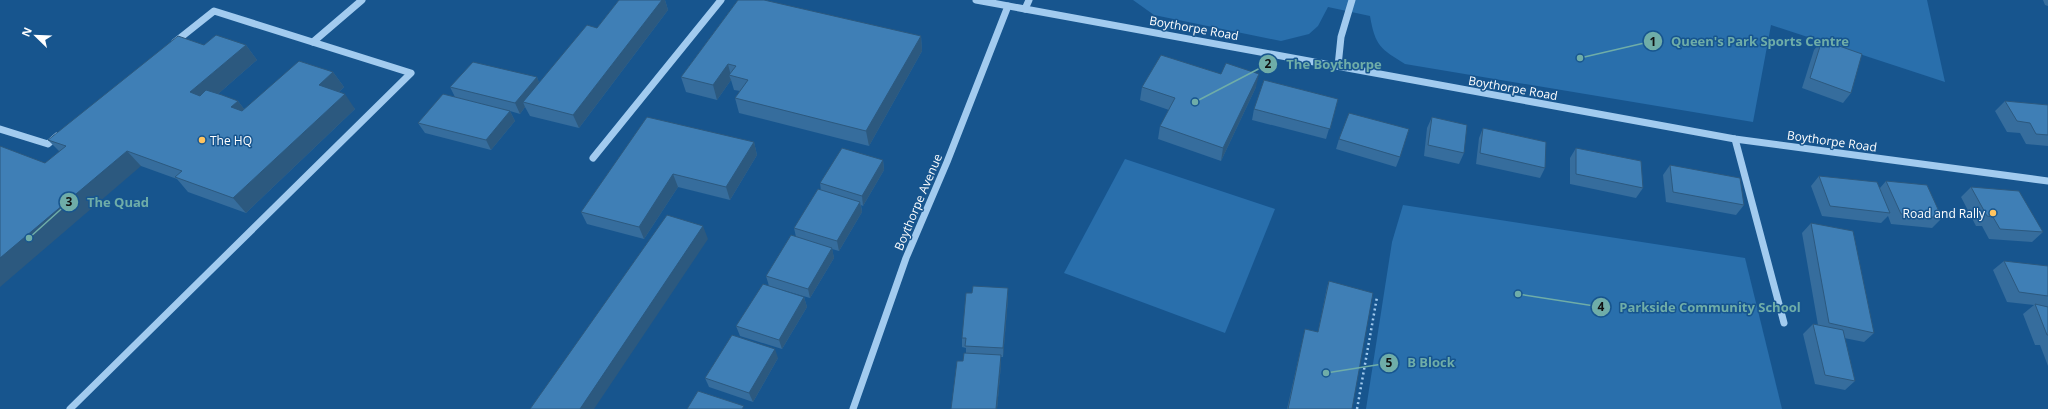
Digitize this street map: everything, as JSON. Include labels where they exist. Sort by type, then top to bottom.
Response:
[{"type":"street","points":[[313,42],[362,0]]},
{"type":"street","points":[[593,158],[721,0]]},
{"type":"street","name":"Boythorpe Road","points":[[976,0],[1735,139],[2048,181]]},
{"type":"street","points":[[1024,9],[1029,0]]},
{"type":"street","points":[[1338,66],[1341,37],[1352,0]]},
{"type":"street","name":"Boythorpe Avenue","points":[[853,409],[906,258],[947,162],[1008,6]]},
{"type":"street","points":[[70,409],[411,73],[214,11],[171,46]]},
{"type":"street","points":[[0,129],[48,144],[66,129]]},
{"type":"street","points":[[1735,139],[1784,323]]},
{"type":"path","points":[[1357,409],[1376,297]]},
{"type":"shaded area","points":[[1133,0],[1927,0],[1945,82],[1771,25],[1753,122],[1405,64],[1380,46],[1374,34],[1370,16],[1328,7],[1318,26],[1309,34],[1281,41],[1154,15]]},
{"type":"shaded area","points":[[1125,159],[1275,209],[1225,333],[1064,273]]},
{"type":"shaded area","points":[[1403,205],[1745,258],[1782,409],[1366,409],[1392,242]]},
{"type":"building","points":[[619,0],[662,0],[573,115],[523,102],[587,25],[597,28]]},
{"type":"building","points":[[738,0],[764,0],[921,36],[866,131],[735,98],[748,80],[729,75],[736,66],[728,64],[713,85],[681,77]]},
{"type":"building","name":"The HQ","points":[[216,35],[246,45],[190,92],[200,96],[206,90],[222,95],[238,101],[231,107],[242,111],[299,61],[333,72],[319,85],[345,94],[233,198],[175,177],[182,171],[127,151],[0,258],[0,146],[45,163],[66,146],[48,140],[178,36],[204,45]]},
{"type":"building","points":[[1822,40],[1862,54],[1851,93],[1810,78]]},
{"type":"building","points":[[1161,55],[1221,74],[1226,63],[1259,74],[1223,148],[1160,126],[1175,98],[1142,87]]},
{"type":"building","points":[[473,62],[537,77],[515,103],[450,87]]},
{"type":"building","points":[[1264,80],[1338,99],[1330,129],[1254,109]]},
{"type":"building","points":[[443,94],[510,111],[486,140],[418,123]]},
{"type":"building","points":[[2005,101],[2048,105],[2048,135],[2036,134],[2030,123],[2017,121]]},
{"type":"building","points":[[1349,113],[1409,129],[1400,157],[1339,139]]},
{"type":"building","points":[[647,117],[754,142],[726,187],[673,174],[639,227],[581,212]]},
{"type":"building","points":[[1432,117],[1467,125],[1464,153],[1428,145]]},
{"type":"building","points":[[1483,128],[1546,142],[1545,168],[1480,153]]},
{"type":"building","points":[[842,148],[883,160],[862,196],[820,183]]},
{"type":"building","points":[[1576,148],[1641,161],[1643,188],[1576,174]]},
{"type":"building","points":[[1670,165],[1740,178],[1744,205],[1673,192]]},
{"type":"building","points":[[1819,176],[1877,182],[1890,213],[1830,206]]},
{"type":"building","points":[[1886,181],[1927,185],[1942,218],[1901,214]]},
{"type":"building","points":[[1971,187],[2019,191],[2043,232],[2000,229],[1993,217],[1987,216]]},
{"type":"building","points":[[818,189],[860,202],[837,241],[794,228]]},
{"type":"building","points":[[667,215],[703,226],[580,409],[530,409]]},
{"type":"building","points":[[1811,223],[1853,231],[1874,333],[1829,323]]},
{"type":"building","points":[[791,235],[832,248],[808,289],[766,276]]},
{"type":"building","points":[[2004,261],[2048,266],[2048,296],[2019,292]]},
{"type":"building","points":[[1329,281],[1373,293],[1352,409],[1288,409],[1305,329],[1318,332]]},
{"type":"building","points":[[763,284],[804,297],[779,340],[736,326]]},
{"type":"building","points":[[973,286],[1008,288],[1003,348],[965,346],[966,338],[962,338],[966,293],[972,293]]},
{"type":"building","points":[[2035,304],[2048,307],[2048,335],[2047,335]]},
{"type":"building","points":[[1813,324],[1843,330],[1855,381],[1825,375]]},
{"type":"building","points":[[732,335],[775,349],[749,393],[705,378]]},
{"type":"building","points":[[964,353],[1001,355],[996,409],[951,409],[957,361],[963,361]]},
{"type":"building","points":[[698,391],[744,406],[742,409],[687,409]]},
{"type":"place","name":"Queen's Park Sports Centre","points":[[1580,58]]},
{"type":"place","name":"The Boythorpe","points":[[1195,102]]},
{"type":"place","name":"The HQ","points":[[202,140]]},
{"type":"place","name":"Road and Rally","points":[[1993,213]]},
{"type":"place","name":"The Quad","points":[[29,238]]},
{"type":"place","name":"Parkside Community School","points":[[1518,294]]},
{"type":"place","name":"B Block","points":[[1326,373]]}]
